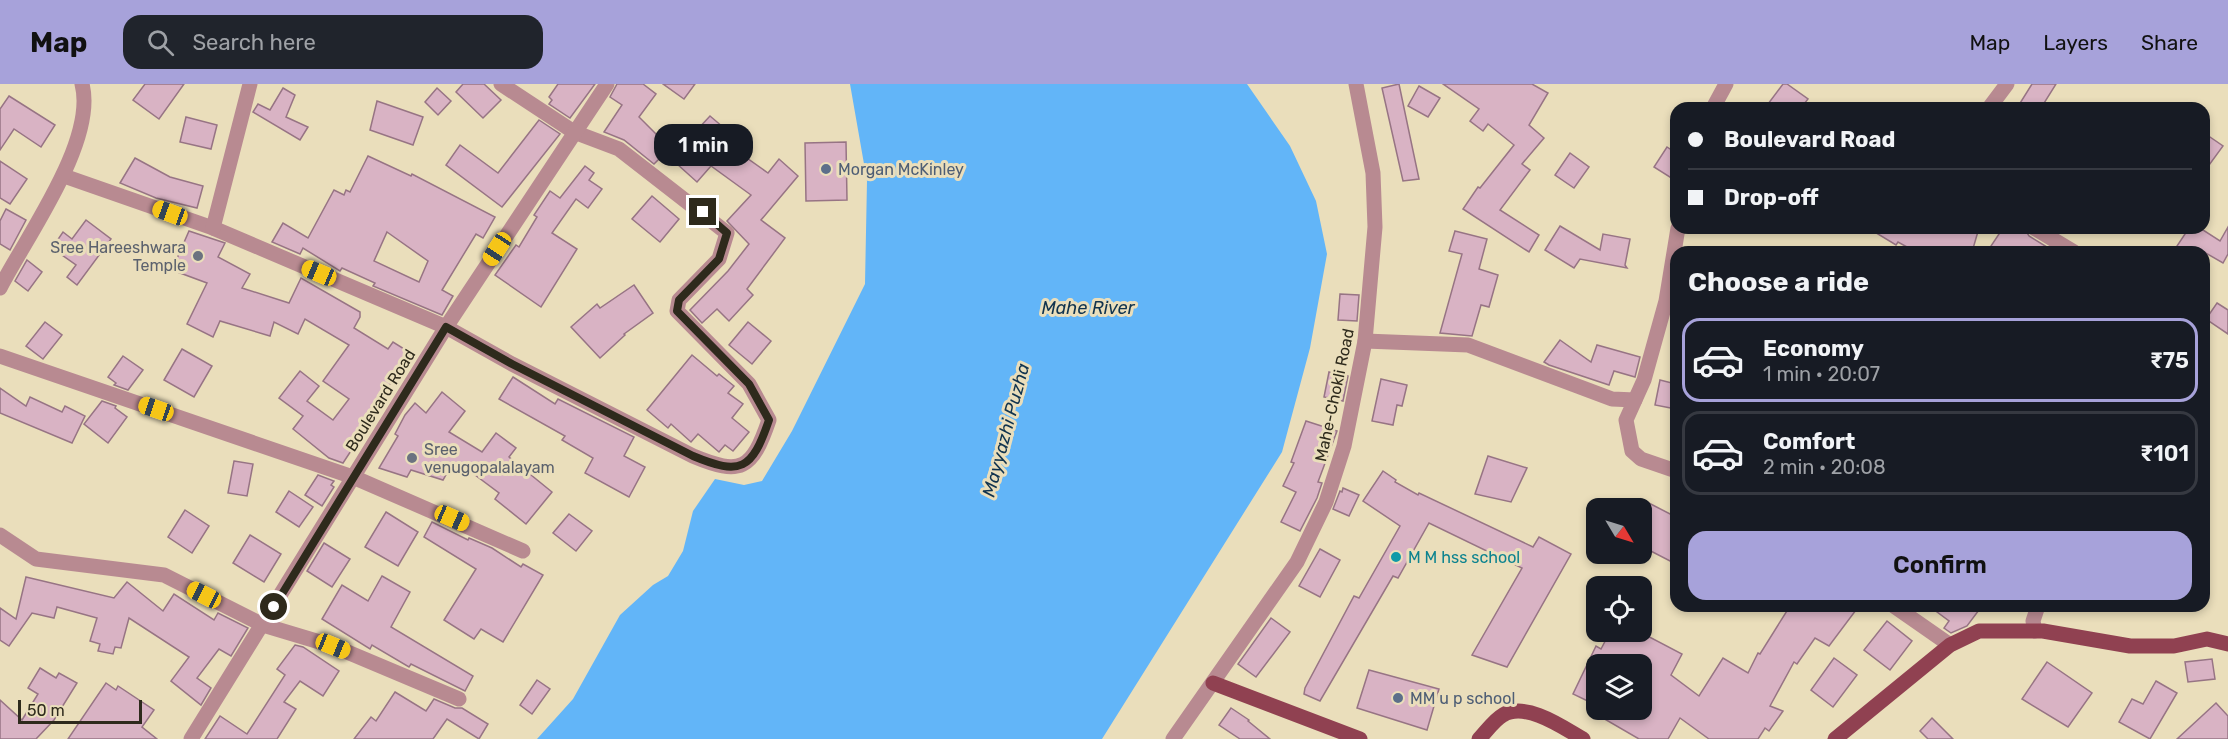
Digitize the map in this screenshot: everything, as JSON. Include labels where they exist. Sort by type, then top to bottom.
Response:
[{"type":"main road","points":[[1835,739],[1950,645],[1979,632],[2035,631],[2130,646],[2174,646],[2207,639],[2228,644]]},
{"type":"main road","points":[[1213,683],[1360,739]]},
{"type":"main road","points":[[1479,739],[1504,714],[1520,712],[1538,714],[1583,739]]},
{"type":"street","points":[[0,288],[5,264],[64,176],[78,137],[85,94],[82,84]]},
{"type":"street","points":[[213,228],[250,84]]},
{"type":"street","points":[[64,176],[213,228],[446,327],[611,416],[721,467],[732,468],[747,462],[761,444],[769,420],[749,384],[677,311],[679,300],[719,259],[727,233],[619,149],[574,132],[501,84]]},
{"type":"street","name":"Boulevard Road","points":[[191,739],[446,327],[607,84]]},
{"type":"street","name":"Mahe-Chokli Road","points":[[1173,739],[1297,562],[1326,501],[1344,446],[1365,341],[1375,227],[1373,173],[1356,84]]},
{"type":"street","points":[[1716,102],[1725,84]]},
{"type":"street","points":[[1994,102],[2007,84]]},
{"type":"street","points":[[2044,234],[2064,246]]},
{"type":"street","points":[[1670,277],[1666,301],[1644,380],[1626,420],[1632,451],[1641,459],[1670,469]]},
{"type":"street","points":[[1365,341],[1468,345],[1612,399],[1635,400]]},
{"type":"street","points":[[0,356],[353,477],[523,551]]},
{"type":"street","points":[[0,535],[36,559],[164,575],[263,625],[333,646],[459,699]]},
{"type":"street","points":[[1903,612],[1950,645]]},
{"type":"street","points":[[2035,631],[2033,621],[2036,612]]},
{"type":"water","name":"Mahe River","points":[[850,84],[1247,84],[1290,146],[1316,201],[1327,254],[1310,348],[1282,452],[1102,739],[537,739],[573,699],[620,615],[653,585],[668,576],[683,551],[693,511],[715,479],[744,485],[762,481],[792,431],[865,284],[867,181]]},
{"type":"building","points":[[145,84],[184,84],[159,119],[133,100]]},
{"type":"building","points":[[463,84],[484,84],[501,100],[483,118],[456,92]]},
{"type":"building","points":[[558,84],[595,84],[570,118],[549,104],[552,100],[549,97]]},
{"type":"building","points":[[617,84],[643,84],[656,94],[639,117],[670,148],[654,164],[624,140],[604,132],[622,105],[610,97]]},
{"type":"building","points":[[663,84],[695,84],[684,99]]},
{"type":"building","points":[[1399,84],[1419,179],[1403,181],[1382,88]]},
{"type":"building","points":[[1443,84],[1532,84],[1548,93],[1529,125],[1544,138],[1522,164],[1530,170],[1500,210],[1539,235],[1529,252],[1463,209],[1478,187],[1480,188],[1514,145],[1488,124],[1483,131],[1470,121],[1479,109]]},
{"type":"building","points":[[1783,84],[1787,84],[1808,99],[1806,102],[1770,102]]},
{"type":"building","points":[[2032,84],[2056,84],[2045,102],[2021,102]]},
{"type":"building","points":[[1419,86],[1440,98],[1428,117],[1408,106]]},
{"type":"building","points":[[283,88],[295,95],[286,117],[308,127],[300,140],[253,112],[258,104],[270,110]]},
{"type":"building","points":[[437,88],[451,101],[438,115],[425,102]]},
{"type":"building","points":[[9,96],[55,125],[41,147],[14,129],[0,150],[0,109]]},
{"type":"building","points":[[377,101],[423,117],[413,145],[370,130]]},
{"type":"building","points":[[710,116],[730,133],[723,141],[768,173],[779,159],[798,176],[761,220],[785,238],[747,289],[753,295],[729,321],[717,309],[702,323],[690,310],[728,271],[749,244],[727,221],[751,195],[711,166],[697,182],[677,164],[702,135],[697,130]]},
{"type":"building","points":[[186,117],[217,125],[211,149],[180,142]]},
{"type":"building","points":[[539,120],[560,134],[502,207],[446,165],[460,145],[498,173]]},
{"type":"building","points":[[2210,137],[2223,146],[2210,164]]},
{"type":"building","points":[[846,142],[847,200],[806,201],[805,143]]},
{"type":"building","points":[[1667,147],[1670,149],[1670,177],[1654,167]]},
{"type":"building","points":[[1570,153],[1589,167],[1574,188],[1555,175]]},
{"type":"building","points":[[368,156],[411,176],[412,174],[495,217],[483,238],[476,234],[442,290],[453,296],[442,315],[373,286],[375,283],[342,268],[340,271],[303,248],[300,254],[272,242],[283,223],[308,238],[334,190],[344,195],[346,190],[350,192]],"holes":[[[387,232],[428,261],[419,282],[374,261]]]},
{"type":"building","points":[[135,158],[170,177],[203,186],[197,208],[156,198],[120,183]]},
{"type":"building","points":[[0,161],[27,179],[10,204],[0,198]]},
{"type":"building","points":[[585,166],[594,173],[589,180],[602,189],[588,208],[576,199],[552,233],[577,249],[541,307],[495,275],[516,245],[519,247],[537,217],[534,215],[550,191],[560,198]]},
{"type":"building","points":[[652,196],[679,219],[660,242],[632,219]]},
{"type":"building","points":[[6,209],[26,220],[10,250],[0,244],[0,221]]},
{"type":"building","points":[[86,220],[111,239],[77,285],[67,277],[76,265],[52,248],[63,232],[72,239]]},
{"type":"building","points":[[1560,226],[1600,250],[1603,234],[1630,239],[1625,265],[1627,268],[1580,259],[1574,268],[1545,250]]},
{"type":"building","points":[[2228,227],[2228,254],[2223,263],[2210,255],[2210,246],[2177,246],[2185,234],[2209,234],[2220,241]]},
{"type":"building","points":[[189,231],[225,243],[218,257],[250,274],[242,288],[289,303],[301,278],[360,312],[354,328],[388,349],[393,342],[409,352],[384,394],[387,396],[343,463],[329,458],[293,429],[303,416],[279,398],[300,371],[319,386],[307,401],[333,420],[349,399],[323,381],[349,345],[305,319],[298,334],[274,322],[270,336],[220,321],[213,337],[187,324],[207,283],[172,270]]},
{"type":"building","points":[[1455,231],[1487,239],[1479,269],[1498,275],[1489,307],[1481,305],[1472,336],[1440,333],[1462,254],[1449,251]]},
{"type":"building","points":[[1878,234],[1977,234],[1974,246],[1905,246],[1898,242],[1896,245]]},
{"type":"building","points":[[1999,234],[2028,234],[2045,246],[1991,246]]},
{"type":"building","points":[[27,260],[42,272],[28,291],[15,281]]},
{"type":"building","points":[[634,285],[653,313],[624,334],[600,358],[571,327],[597,304],[600,308]]},
{"type":"building","points":[[1340,294],[1359,295],[1357,321],[1338,320]]},
{"type":"building","points":[[2217,303],[2228,310],[2228,334],[2210,322],[2210,313]]},
{"type":"building","points":[[45,322],[62,335],[43,359],[26,346]]},
{"type":"building","points":[[748,322],[771,341],[752,364],[729,345]]},
{"type":"building","points":[[1560,340],[1591,362],[1597,345],[1640,357],[1635,377],[1614,371],[1609,385],[1549,365],[1544,362]]},
{"type":"building","points":[[182,349],[212,366],[194,397],[164,380]]},
{"type":"building","points":[[692,355],[717,376],[719,374],[734,386],[728,393],[743,404],[732,418],[749,432],[733,451],[725,445],[719,452],[698,434],[691,442],[671,424],[668,428],[647,410]]},
{"type":"building","points":[[123,356],[143,370],[128,390],[114,385],[116,383],[108,377]]},
{"type":"building","points":[[1329,372],[1348,376],[1343,401],[1324,397]]},
{"type":"building","points":[[513,377],[555,404],[558,399],[634,437],[624,456],[645,467],[629,497],[585,473],[593,458],[562,440],[565,436],[499,399]]},
{"type":"building","points":[[1381,379],[1407,385],[1402,406],[1397,405],[1393,425],[1372,421]]},
{"type":"building","points":[[1660,380],[1670,382],[1670,408],[1655,405]]},
{"type":"building","points":[[0,388],[26,406],[30,397],[62,412],[65,406],[85,416],[72,443],[0,413]]},
{"type":"building","points":[[442,392],[465,411],[449,432],[482,452],[496,433],[516,448],[509,457],[552,492],[526,524],[495,499],[499,493],[463,466],[460,471],[451,466],[443,480],[411,470],[407,477],[379,468],[398,436],[395,434],[405,415],[415,403],[426,413]]},
{"type":"building","points":[[102,401],[116,406],[115,408],[127,417],[108,443],[84,424]]},
{"type":"building","points":[[1306,421],[1337,431],[1318,482],[1322,483],[1317,498],[1300,531],[1281,522],[1296,492],[1283,486],[1294,463],[1291,462]]},
{"type":"building","points":[[1488,456],[1527,468],[1511,502],[1475,494]]},
{"type":"building","points":[[234,461],[253,464],[247,496],[228,493]]},
{"type":"building","points":[[1383,471],[1396,480],[1395,482],[1418,495],[1419,493],[1533,547],[1539,537],[1571,554],[1507,667],[1472,655],[1522,568],[1429,523],[1398,578],[1393,576],[1320,701],[1304,694],[1305,688],[1354,596],[1359,598],[1400,526],[1363,501]]},
{"type":"building","points":[[318,475],[334,481],[331,485],[334,487],[322,506],[305,495]]},
{"type":"building","points":[[1343,488],[1359,495],[1349,516],[1333,509]]},
{"type":"building","points":[[289,491],[313,507],[299,527],[276,512]]},
{"type":"building","points":[[1652,505],[1670,514],[1670,561],[1652,552]]},
{"type":"building","points":[[185,510],[209,526],[192,553],[168,537]]},
{"type":"building","points":[[386,512],[418,532],[398,566],[365,547]]},
{"type":"building","points":[[569,514],[592,531],[576,551],[553,533]]},
{"type":"building","points":[[432,522],[468,540],[469,538],[492,548],[521,567],[523,564],[543,575],[503,642],[481,629],[474,639],[444,620],[476,569],[424,537]]},
{"type":"building","points":[[250,535],[281,554],[264,582],[233,563]]},
{"type":"building","points":[[324,543],[350,559],[332,587],[307,571]]},
{"type":"building","points":[[1320,549],[1340,560],[1320,597],[1299,586]]},
{"type":"building","points":[[382,576],[410,592],[391,627],[473,676],[465,691],[411,664],[409,667],[372,645],[370,649],[322,619],[342,585],[368,601]]},
{"type":"building","points":[[26,577],[114,598],[127,582],[163,611],[174,594],[214,620],[218,613],[248,628],[231,656],[219,649],[197,678],[211,688],[201,705],[171,681],[189,657],[129,618],[121,648],[115,647],[113,654],[98,651],[100,644],[90,641],[97,618],[57,607],[54,618],[32,613],[9,646],[0,640],[0,608],[16,619]]},
{"type":"building","points":[[1786,612],[1854,612],[1829,646],[1815,638],[1797,664],[1794,662],[1770,706],[1783,711],[1769,731],[1765,728],[1758,739],[1709,739],[1680,718],[1668,739],[1639,739],[1606,720],[1652,720],[1652,654],[1592,654],[1596,646],[1601,649],[1605,642],[1652,642],[1652,638],[1682,654],[1671,675],[1699,696],[1723,658],[1748,673],[1758,653],[1760,654]]},
{"type":"building","points":[[1937,612],[1978,612],[1967,626],[1951,633],[1944,628],[1949,621]]},
{"type":"building","points":[[1271,618],[1290,632],[1256,677],[1238,664]]},
{"type":"building","points":[[1887,621],[1912,641],[1890,670],[1864,650]]},
{"type":"building","points":[[295,645],[303,647],[339,671],[323,696],[300,681],[284,702],[296,709],[277,739],[205,739],[220,716],[247,734],[285,675],[277,669]]},
{"type":"building","points":[[1834,658],[1857,675],[1833,707],[1811,690]]},
{"type":"building","points":[[2212,659],[2215,679],[2188,682],[2185,662]]},
{"type":"building","points":[[2047,662],[2092,693],[2068,727],[2022,699]]},
{"type":"building","points":[[1586,667],[1586,700],[1573,694]]},
{"type":"building","points":[[40,668],[56,678],[59,673],[77,683],[54,720],[36,739],[0,739],[0,700],[22,720],[38,694],[28,688]]},
{"type":"building","name":"MM u p school","points":[[1369,670],[1439,689],[1427,730],[1357,708]]},
{"type":"building","points":[[537,680],[550,689],[532,714],[520,705]]},
{"type":"building","points":[[2156,681],[2177,693],[2150,739],[2119,722],[2132,699],[2143,704]]},
{"type":"building","points":[[106,683],[116,690],[118,686],[154,710],[142,727],[157,739],[68,739]]},
{"type":"building","points":[[395,692],[426,711],[434,699],[455,708],[462,708],[488,724],[479,739],[447,719],[433,739],[354,739],[371,717],[376,721]]},
{"type":"building","points":[[2216,703],[2228,716],[2228,739],[2177,739]]},
{"type":"building","points":[[1231,708],[1249,720],[1270,739],[1240,739],[1219,725]]},
{"type":"building","points":[[1932,718],[1953,739],[1928,739],[1920,731]]},
{"type":"place","name":"Morgan McKinley","points":[[826,169]]},
{"type":"place","name":"Sree Hareeshwara Temple","points":[[198,256]]},
{"type":"place","name":"Sree venugopalalayam","points":[[412,458]]},
{"type":"place","name":"M M hss school","points":[[1396,557]]},
{"type":"place","name":"MM u p school","points":[[1398,698]]},
{"type":"route","points":[[274,607],[446,327],[611,416],[693,456],[721,467],[732,468],[747,462],[761,444],[769,420],[749,384],[677,311],[679,300],[719,259],[727,233],[703,212]]},
{"type":"water label","name":"Mayyazhi Puzha","points":[[1006,430]]}]
